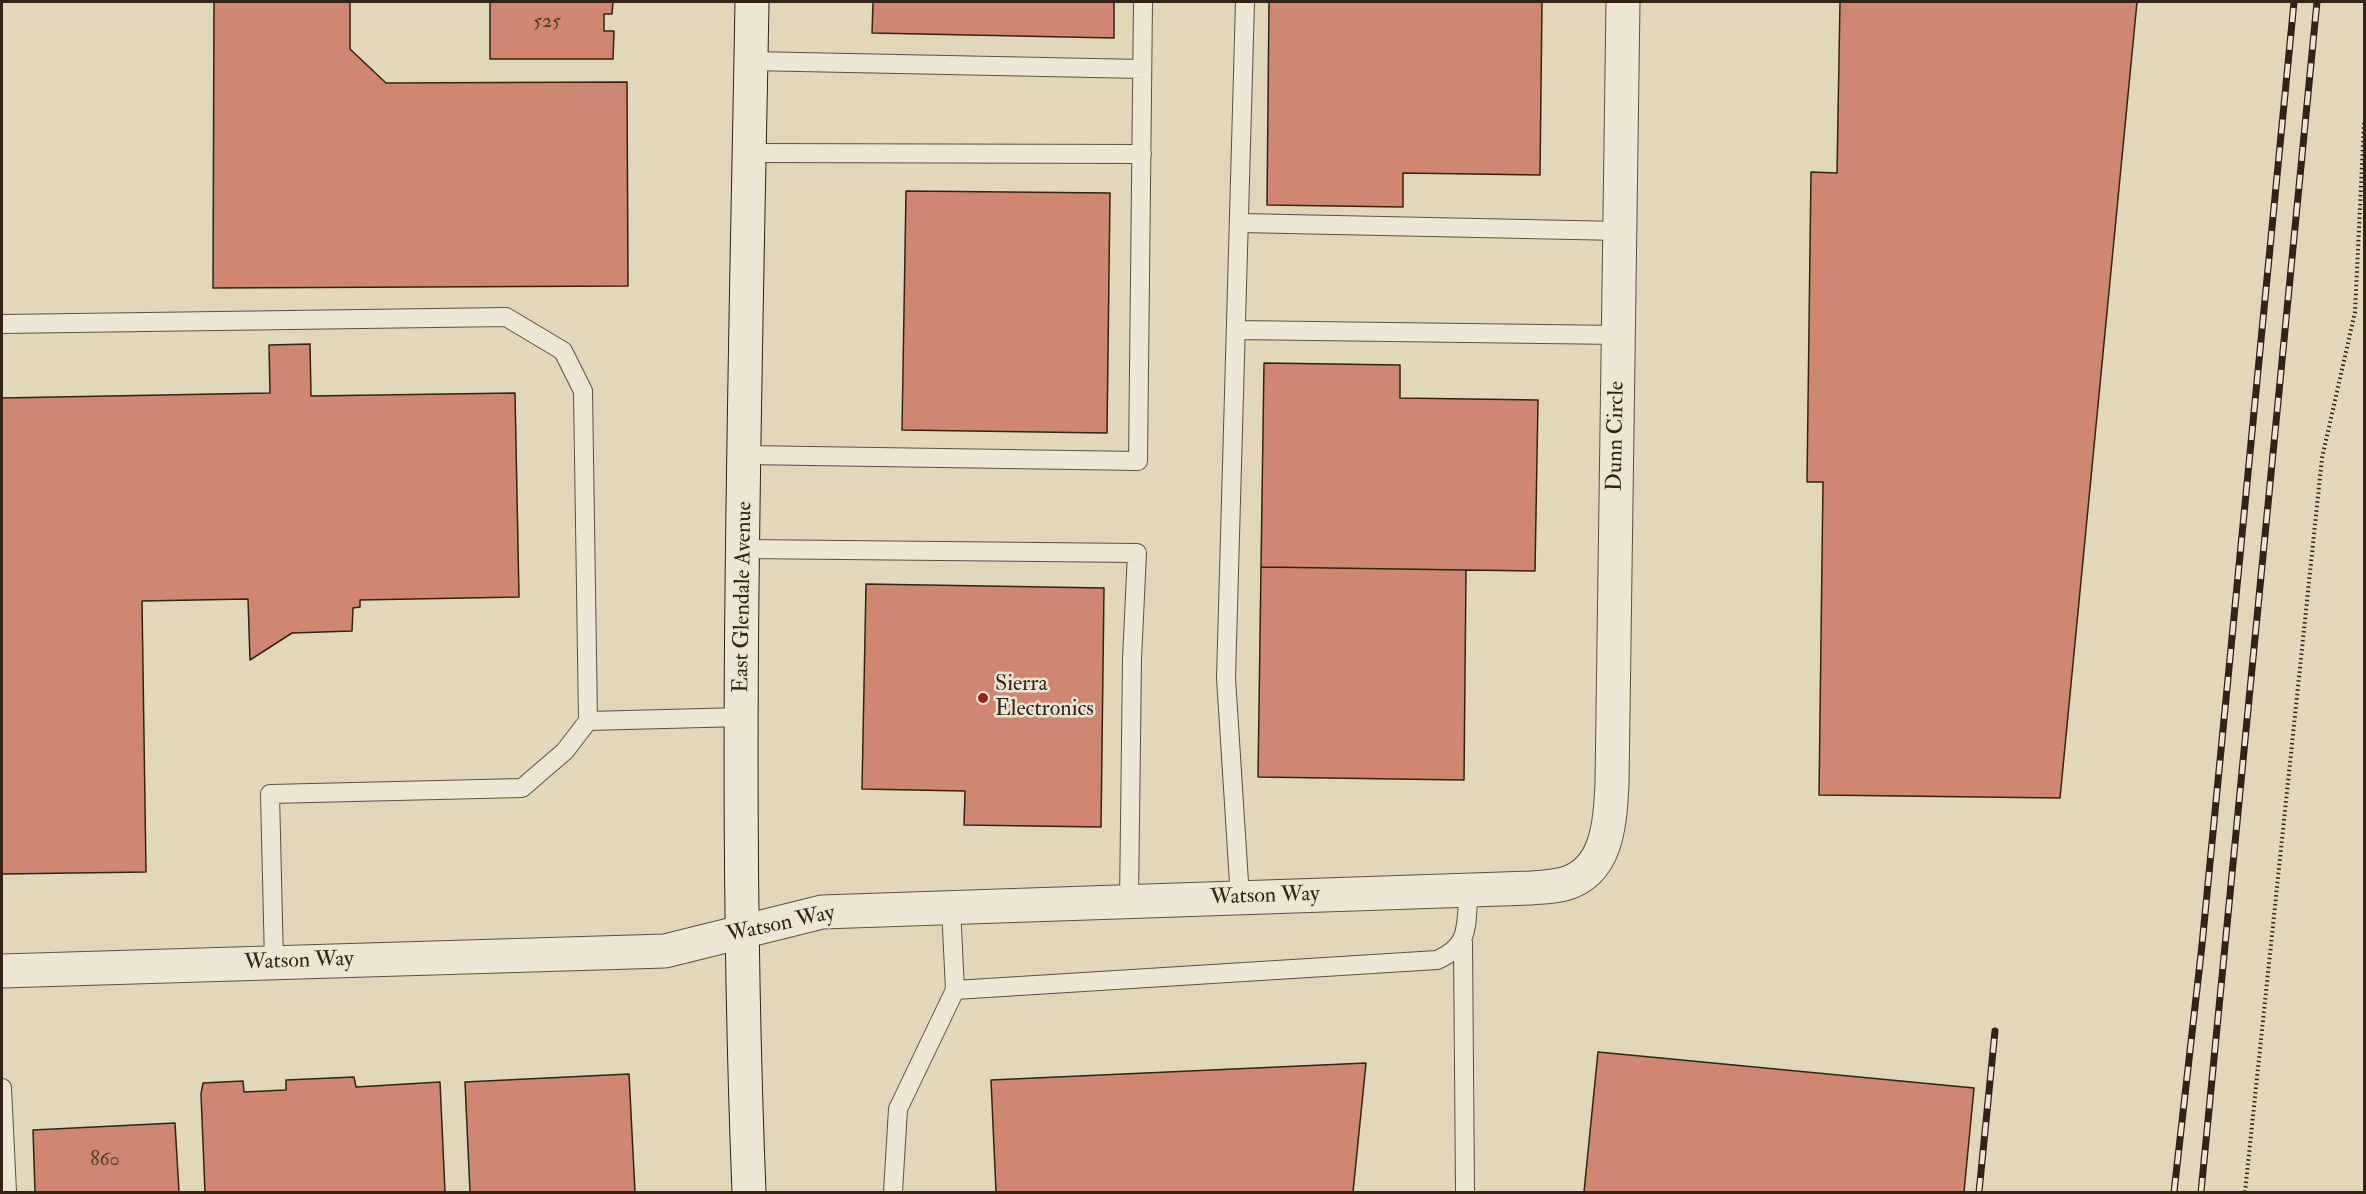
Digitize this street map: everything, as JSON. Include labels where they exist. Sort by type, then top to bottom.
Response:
[{"type":"street","name":"East Glendale Avenue","points":[[749,1192],[742,933],[742,717],[752,2]]},
{"type":"street","name":"Dunn Circle","points":[[1593,866],[1604,841],[1610,818],[1612,783],[1623,2]]},
{"type":"street","name":"Watson Way","points":[[2,971],[665,951],[822,912],[1531,888],[1564,884],[1583,875],[1593,866]]},
{"type":"lane","points":[[745,455],[1138,461],[1143,2]]},
{"type":"lane","points":[[1240,898],[1226,678],[1245,2]]},
{"type":"lane","points":[[751,62],[1142,69]]},
{"type":"lane","points":[[750,153],[1142,154]]},
{"type":"lane","points":[[1240,223],[1620,231]]},
{"type":"lane","points":[[2,324],[506,317],[563,351],[583,391],[588,721],[565,751],[522,788],[270,794],[274,962]]},
{"type":"lane","points":[[1237,330],[1619,335]]},
{"type":"lane","points":[[744,549],[1137,554],[1132,659],[1129,902]]},
{"type":"lane","points":[[588,721],[742,717]]},
{"type":"lane","points":[[1465,1192],[1463,942],[1469,890]]},
{"type":"lane","points":[[893,1192],[898,1109],[955,990],[951,908]]},
{"type":"lane","points":[[955,990],[1437,960],[1453,953],[1463,942]]},
{"type":"lane","points":[[2,1088],[7,1192]]},
{"type":"path","points":[[2245,1192],[2322,458],[2355,312],[2364,123]]},
{"type":"building","points":[[214,2],[350,2],[350,49],[386,83],[627,82],[628,286],[213,288]]},
{"type":"building","points":[[490,2],[613,2],[612,14],[604,14],[604,31],[614,31],[613,59],[490,59]]},
{"type":"building","points":[[873,2],[1114,2],[1114,38],[872,33]]},
{"type":"building","points":[[1269,2],[1542,2],[1540,175],[1403,173],[1403,207],[1267,205]]},
{"type":"building","points":[[1840,2],[2137,2],[2060,798],[1819,795],[1823,482],[1807,482],[1811,172],[1837,173]]},
{"type":"building","points":[[906,191],[1110,193],[1107,433],[902,430]]},
{"type":"building","points":[[310,344],[311,396],[515,393],[519,597],[360,600],[360,607],[353,608],[352,631],[292,633],[250,660],[248,599],[142,601],[146,872],[2,874],[2,398],[270,393],[269,345]]},
{"type":"building","points":[[1264,363],[1400,365],[1400,398],[1538,400],[1535,571],[1261,567]]},
{"type":"building","points":[[1261,567],[1466,570],[1464,780],[1258,777]]},
{"type":"building","name":"Sierra Electronics","points":[[866,584],[1104,588],[1101,827],[964,825],[965,791],[862,789]]},
{"type":"building","points":[[1598,1052],[1974,1088],[1964,1192],[1584,1192]]},
{"type":"building","points":[[1366,1063],[1353,1192],[996,1192],[991,1080]]},
{"type":"building","points":[[629,1074],[635,1192],[470,1192],[465,1082]]},
{"type":"building","points":[[354,1077],[356,1087],[440,1082],[445,1192],[205,1192],[201,1094],[203,1083],[243,1081],[244,1092],[286,1090],[286,1080]]},
{"type":"building","points":[[175,1123],[179,1192],[35,1192],[33,1130]]},
{"type":"railway","points":[[2174,1192],[2202,945],[2294,2]]},
{"type":"railway","points":[[2201,1192],[2317,2]]},
{"type":"railway","points":[[1979,1192],[1995,1031]]},
{"type":"place","name":"Sierra Electronics","points":[[983,698]]}]
